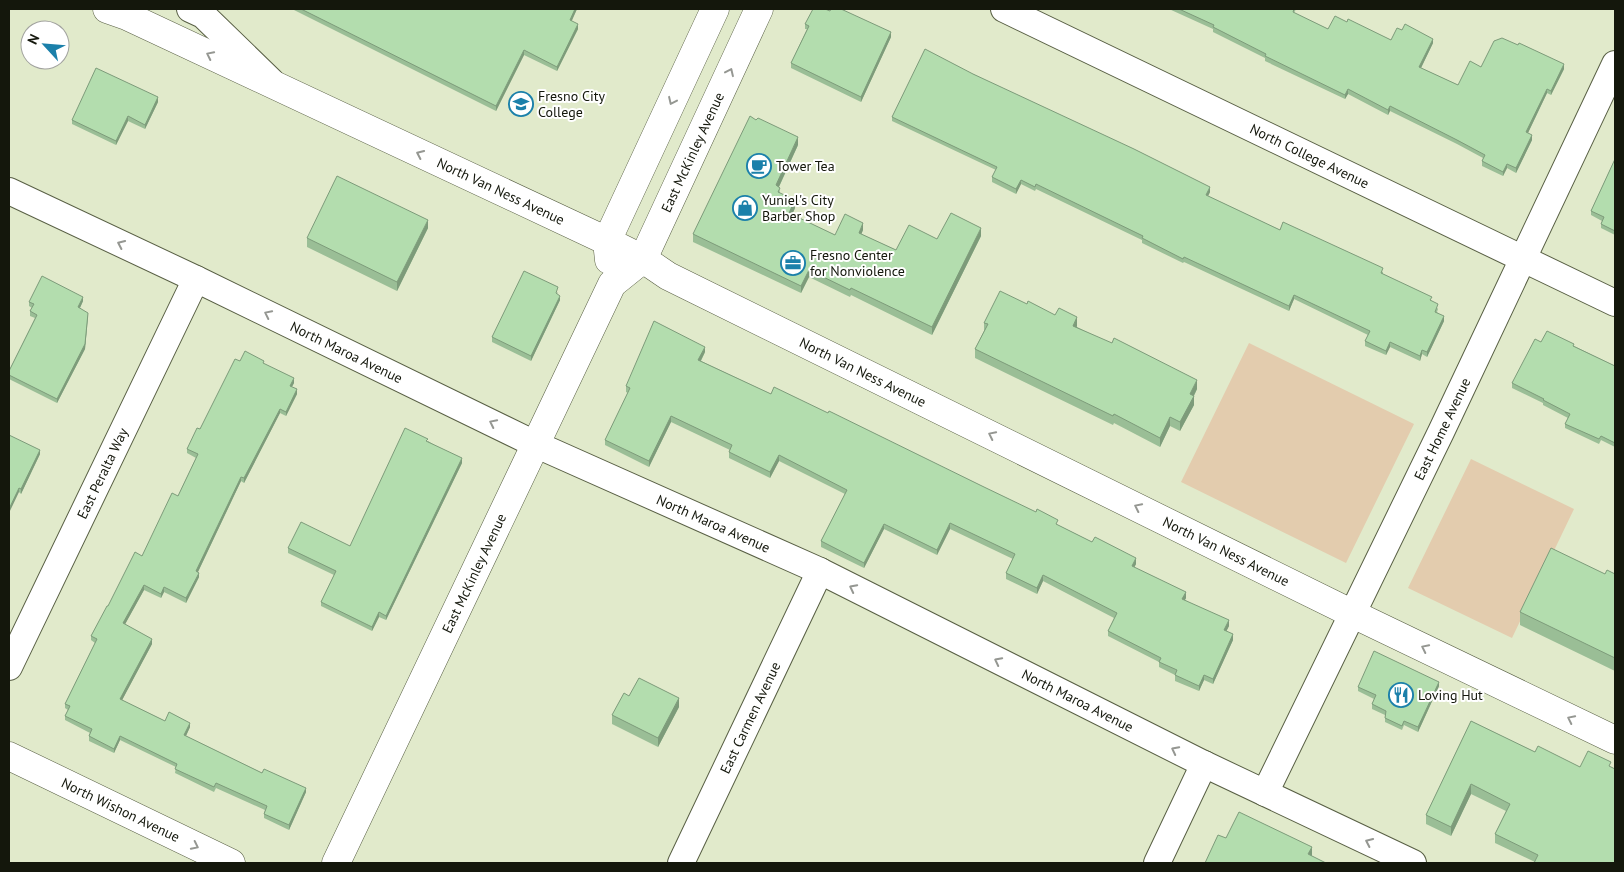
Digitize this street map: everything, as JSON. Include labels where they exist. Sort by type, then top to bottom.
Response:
[{"type":"main road","name":"North Van Ness Avenue","points":[[107,9],[128,16],[607,241],[643,259],[668,276],[1353,614],[1615,740]]},
{"type":"main road","points":[[612,284],[607,241],[715,9]]},
{"type":"main road","name":"East McKinley Avenue","points":[[336,863],[537,445],[612,284],[643,259],[759,9]]},
{"type":"main road","name":"North Wishon Avenue","points":[[9,756],[231,863]]},
{"type":"street","points":[[190,9],[203,15],[279,88]]},
{"type":"street","name":"North College Avenue","points":[[1004,9],[1615,303]]},
{"type":"street","name":"East Home Avenue","points":[[1265,793],[1524,259],[1615,64]]},
{"type":"street","name":"North Maroa Avenue","points":[[9,191],[196,279],[537,445],[820,571],[1204,764],[1413,863]]},
{"type":"street","name":"East Peralta Way","points":[[9,668],[196,279]]},
{"type":"street","name":"East Carmen Avenue","points":[[680,863],[820,571]]},
{"type":"street","points":[[1157,863],[1204,764]]},
{"type":"shaded area","points":[[1249,343],[1414,424],[1346,563],[1181,482]]},
{"type":"shaded area","points":[[1471,459],[1574,509],[1512,638],[1408,588]]},
{"type":"building","points":[[301,9],[575,9],[570,20],[578,24],[557,67],[524,50],[496,106]]},
{"type":"building","points":[[813,9],[830,11],[831,9],[841,9],[891,32],[861,97],[791,63],[809,26],[805,24]]},
{"type":"building","points":[[1179,9],[1294,9],[1293,12],[1328,29],[1335,16],[1347,22],[1348,19],[1391,40],[1397,28],[1402,30],[1405,24],[1433,39],[1419,67],[1458,85],[1470,61],[1481,67],[1494,41],[1502,38],[1518,45],[1519,43],[1564,64],[1551,91],[1547,89],[1526,132],[1532,135],[1516,168],[1507,164],[1503,172],[1482,161],[1485,155],[1390,106],[1388,110],[1348,89],[1345,95],[1265,56],[1266,54],[1213,27],[1214,25]]},
{"type":"building","points":[[925,49],[973,74],[1134,149],[1210,187],[1206,195],[1280,230],[1283,222],[1383,268],[1381,273],[1432,297],[1430,300],[1438,304],[1435,312],[1444,316],[1427,352],[1422,350],[1420,356],[1390,342],[1386,351],[1365,341],[1370,331],[1294,295],[1289,306],[1184,257],[1183,259],[1142,238],[1143,236],[1036,184],[1035,187],[1021,180],[1016,189],[992,177],[997,167],[892,117]]},
{"type":"building","points":[[96,68],[158,97],[145,125],[128,116],[116,141],[72,120]]},
{"type":"building","points":[[750,116],[798,137],[776,185],[780,188],[778,192],[795,200],[789,213],[835,235],[845,214],[863,223],[859,233],[896,250],[909,225],[937,239],[951,213],[981,228],[932,327],[809,270],[801,286],[693,234]]},
{"type":"building","points":[[1615,159],[1615,231],[1601,224],[1604,217],[1591,211]]},
{"type":"building","points":[[337,176],[428,220],[397,282],[307,238]]},
{"type":"building","points":[[524,271],[558,287],[556,293],[560,296],[531,356],[492,337]]},
{"type":"building","points":[[42,276],[83,297],[78,307],[88,313],[85,344],[57,399],[9,375],[9,371],[37,315],[30,311],[34,304],[29,302]]},
{"type":"building","points":[[1000,291],[1027,304],[1028,301],[1055,315],[1059,308],[1077,317],[1073,326],[1112,343],[1114,338],[1197,380],[1190,394],[1194,396],[1180,422],[1170,417],[1160,438],[1114,414],[1113,416],[975,349],[988,324],[984,323]]},
{"type":"building","points":[[654,321],[705,347],[698,360],[771,394],[774,387],[828,413],[829,411],[1036,512],[1037,509],[1058,520],[1056,524],[1092,542],[1095,537],[1136,558],[1132,566],[1186,592],[1182,599],[1229,620],[1224,630],[1233,634],[1213,679],[1204,675],[1199,686],[1175,675],[1177,670],[1159,662],[1161,658],[1108,631],[1117,613],[1043,575],[1037,588],[1006,573],[1015,554],[950,523],[937,550],[884,524],[864,563],[821,541],[847,490],[779,455],[770,472],[729,452],[732,445],[671,416],[649,461],[605,440],[630,388],[626,386]]},
{"type":"building","points":[[1547,331],[1615,366],[1615,443],[1601,436],[1599,439],[1565,424],[1570,414],[1512,383],[1535,339],[1541,342]]},
{"type":"building","points":[[245,351],[264,361],[263,363],[294,378],[290,386],[297,389],[286,412],[280,409],[244,478],[241,477],[196,571],[199,573],[186,598],[164,587],[161,594],[144,585],[123,623],[152,639],[120,699],[165,721],[169,712],[190,723],[184,735],[262,773],[264,769],[306,788],[289,825],[264,814],[267,806],[216,783],[214,787],[175,769],[177,764],[120,736],[114,749],[89,736],[92,729],[65,716],[70,706],[65,704],[97,639],[91,636],[135,552],[142,556],[172,493],[178,496],[198,454],[187,449],[197,428],[200,429],[235,359],[240,361]]},
{"type":"building","points":[[405,428],[428,439],[426,441],[462,458],[386,616],[379,612],[372,627],[321,602],[336,571],[288,548],[301,522],[350,546]]},
{"type":"building","points":[[9,435],[40,450],[9,509]]},
{"type":"building","points":[[1551,548],[1605,574],[1607,570],[1615,574],[1615,658],[1520,612]]},
{"type":"building","name":"Loving Hut","points":[[1374,651],[1439,682],[1418,727],[1404,721],[1402,726],[1385,718],[1386,711],[1372,704],[1376,695],[1358,687]]},
{"type":"building","points":[[639,678],[679,698],[658,738],[612,715],[624,693],[629,696]]},
{"type":"building","points":[[1471,721],[1535,752],[1538,746],[1580,767],[1588,751],[1611,762],[1609,766],[1615,769],[1615,863],[1534,863],[1538,855],[1495,834],[1510,804],[1471,784],[1451,827],[1426,815]]},
{"type":"building","points":[[1239,812],[1312,847],[1308,854],[1326,863],[1205,863],[1218,835],[1226,838]]},
{"type":"place","name":"Fresno City College","points":[[521,104]]},
{"type":"place","name":"Tower Tea","points":[[759,166]]},
{"type":"place","name":"Yuniel's City Barber Shop","points":[[745,208]]},
{"type":"place","name":"Fresno Center for Nonviolence","points":[[793,263]]},
{"type":"place","name":"Loving Hut","points":[[1401,695]]}]
